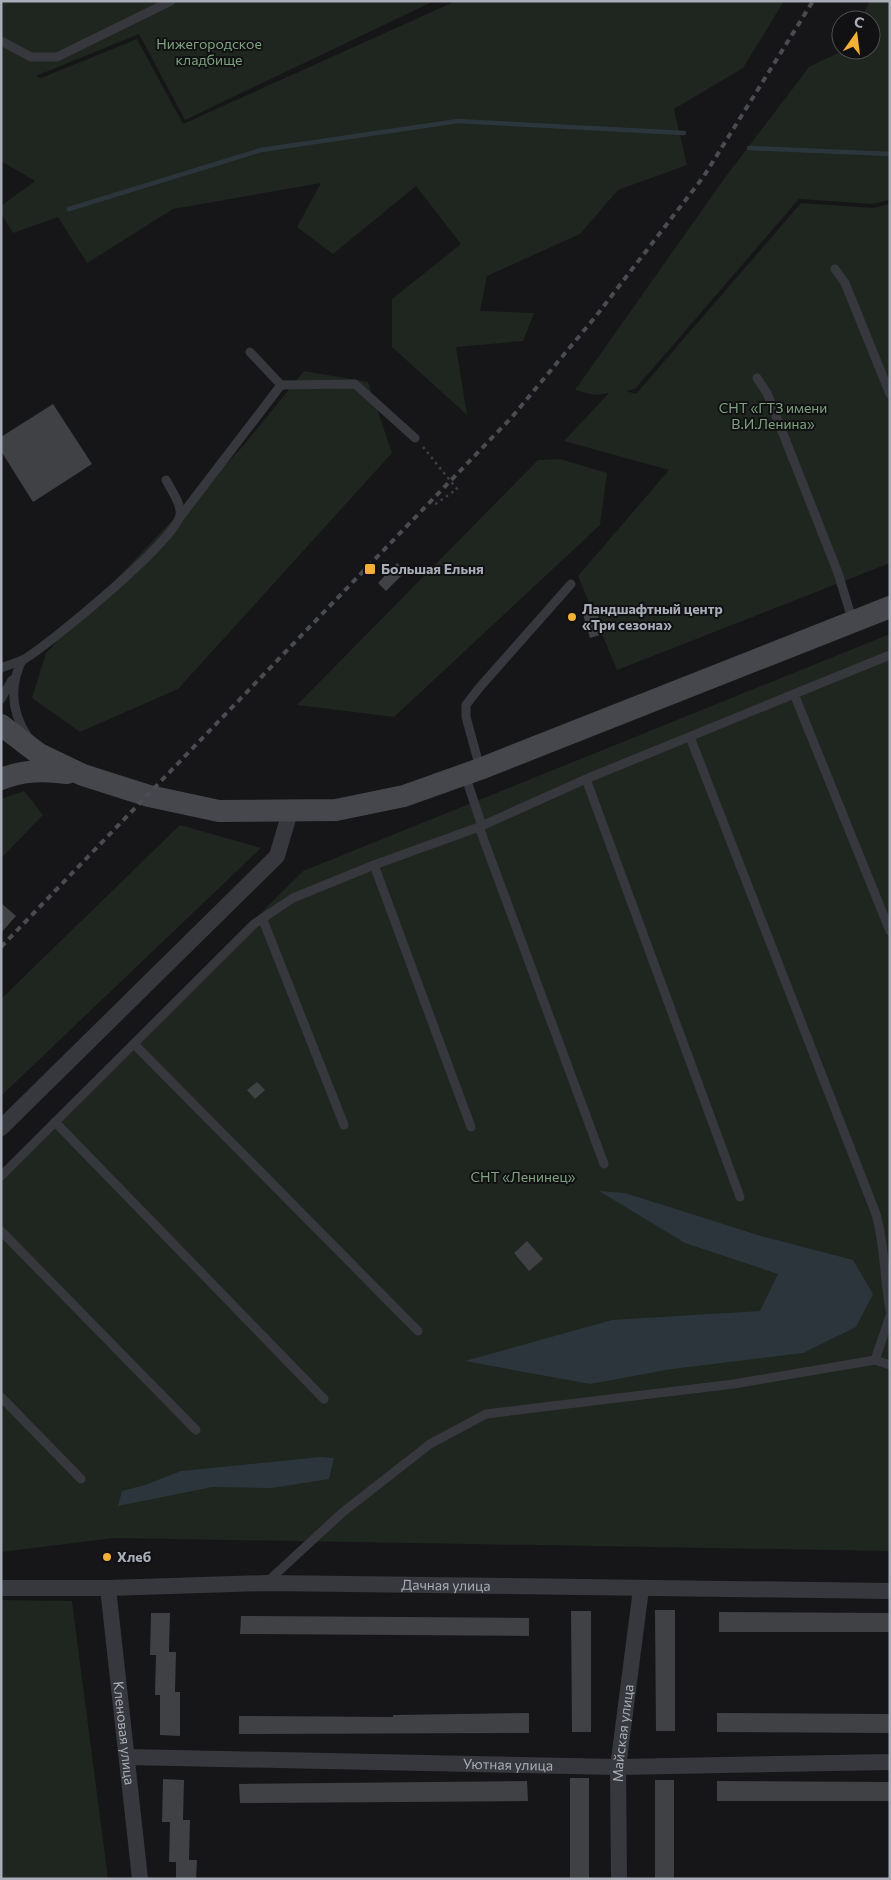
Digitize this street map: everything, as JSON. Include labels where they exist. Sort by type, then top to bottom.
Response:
[{"type":"main road","points":[[1,725],[39,754],[83,775],[149,796],[219,811],[290,812],[336,810],[404,796],[472,772],[890,607]]},
{"type":"main road","points":[[1,779],[13,774],[40,770],[83,775]]},
{"type":"street","points":[[1,1128],[277,856],[290,812]]},
{"type":"street","name":"Дачная улица","points":[[1,1588],[108,1588],[267,1583],[890,1591]]},
{"type":"street","name":"Кленовая улица","points":[[108,1588],[140,1879]]},
{"type":"street","name":"Майская улица","points":[[619,1879],[618,1767],[640,1589]]},
{"type":"street","name":"Уютная улица","points":[[127,1757],[618,1767],[890,1762]]},
{"type":"lane","points":[[1,41],[31,57],[57,57],[171,1]]},
{"type":"lane","points":[[835,269],[845,283],[890,394]]},
{"type":"lane","points":[[250,352],[281,385],[355,384],[415,438]]},
{"type":"lane","points":[[757,378],[771,402],[838,573],[853,622]]},
{"type":"lane","points":[[1,668],[22,660],[82,616],[136,567],[173,527],[281,385]]},
{"type":"lane","points":[[166,480],[179,506],[180,517]]},
{"type":"lane","points":[[572,584],[479,688],[466,705],[466,717],[481,827],[604,1164]]},
{"type":"lane","points":[[1,1176],[254,924],[263,920],[293,898],[481,827],[586,779],[890,655]]},
{"type":"lane","points":[[1,699],[22,660]]},
{"type":"lane","points":[[14,676],[12,700],[23,729],[39,754]]},
{"type":"lane","points":[[794,694],[890,931]]},
{"type":"lane","points":[[690,737],[876,1214],[882,1237],[885,1285],[890,1310]]},
{"type":"lane","points":[[586,779],[740,1196]]},
{"type":"lane","points":[[374,866],[471,1127]]},
{"type":"lane","points":[[263,920],[344,1125]]},
{"type":"lane","points":[[134,1044],[418,1331]]},
{"type":"lane","points":[[55,1122],[324,1399]]},
{"type":"lane","points":[[1,1231],[196,1430]]},
{"type":"lane","points":[[875,1360],[890,1316]]},
{"type":"lane","points":[[267,1583],[344,1512],[430,1444],[486,1414],[734,1384],[875,1360],[890,1365]]},
{"type":"lane","points":[[1,1396],[82,1479]]},
{"type":"path","points":[[415,438],[457,489],[434,505]]},
{"type":"green space","name":"Нижегородское кладбище","points":[[1,1],[434,1],[185,120],[139,34],[36,76],[41,78],[137,39],[183,124],[456,1],[784,1],[743,68],[674,109],[687,165],[618,190],[580,234],[487,276],[480,311],[534,313],[523,341],[456,347],[467,415],[392,347],[392,299],[461,244],[416,186],[333,254],[297,227],[321,183],[173,209],[87,263],[58,217],[13,233],[1,213],[1,206],[35,181],[1,161]]},
{"type":"green space","name":"СНТ «ГТЗ имени В.И.Ленина»","points":[[870,1],[890,1],[890,200],[872,204],[799,199],[635,389],[626,391],[636,394],[801,203],[872,208],[890,204],[890,563],[617,670],[578,576],[669,470],[564,441],[609,393],[594,395],[575,390],[724,179],[809,67],[831,56],[831,60],[881,60],[881,10],[865,10]]},
{"type":"green space","points":[[304,371],[368,382],[392,453],[178,689],[80,732],[32,698],[46,653],[243,446]]},
{"type":"green space","points":[[560,459],[607,473],[600,525],[394,717],[297,705],[538,460]]},
{"type":"green space","name":"СНТ «Ленинец»","points":[[890,634],[890,1551],[114,1538],[1,1552],[1,1172],[303,871]]},
{"type":"green space","points":[[24,791],[43,815],[1,858],[1,799]]},
{"type":"green space","points":[[180,825],[261,848],[1,1096],[1,999]]},
{"type":"green space","points":[[1,1600],[72,1601],[108,1879],[1,1879]]},
{"type":"shaded area","points":[[599,1191],[625,1193],[761,1236],[853,1260],[873,1294],[856,1327],[803,1353],[672,1369],[590,1384],[465,1361],[612,1320],[760,1311],[778,1274],[685,1243]]},
{"type":"shaded area","points":[[320,1457],[334,1458],[329,1479],[272,1488],[212,1487],[118,1506],[122,1491],[145,1485],[181,1471]]},
{"type":"building","points":[[53,404],[92,464],[33,502],[1,451],[1,437]]},
{"type":"building","points":[[397,563],[406,571],[386,591],[378,583]]},
{"type":"building","points":[[596,610],[603,634],[590,638],[583,614]]},
{"type":"building","points":[[1,903],[16,916],[1,933]]},
{"type":"building","points":[[257,1082],[265,1090],[255,1099],[247,1090]]},
{"type":"building","points":[[527,1241],[543,1259],[529,1271],[514,1253]]},
{"type":"building","points":[[655,1610],[675,1610],[675,1731],[656,1731]]},
{"type":"building","points":[[571,1611],[591,1611],[591,1732],[572,1732]]},
{"type":"building","points":[[719,1612],[890,1613],[890,1632],[719,1632]]},
{"type":"building","points":[[151,1613],[170,1613],[169,1652],[176,1652],[175,1692],[180,1692],[180,1736],[160,1735],[160,1695],[155,1695],[156,1655],[150,1655]]},
{"type":"building","points":[[241,1616],[529,1618],[529,1636],[240,1634]]},
{"type":"building","points":[[529,1713],[529,1733],[239,1734],[239,1716],[393,1717],[393,1715]]},
{"type":"building","points":[[717,1713],[890,1714],[890,1733],[717,1732]]},
{"type":"building","points":[[570,1778],[589,1778],[589,1879],[570,1879]]},
{"type":"building","points":[[163,1779],[184,1780],[183,1820],[190,1820],[189,1860],[197,1860],[196,1879],[176,1879],[176,1862],[169,1862],[170,1822],[162,1822]]},
{"type":"building","points":[[655,1780],[674,1780],[674,1879],[655,1879]]},
{"type":"building","points":[[527,1781],[528,1801],[240,1803],[239,1784]]},
{"type":"building","points":[[717,1781],[890,1782],[890,1801],[717,1801]]},
{"type":"waterway","points":[[69,209],[261,150],[458,121],[684,133]]},
{"type":"waterway","points":[[749,148],[890,154]]},
{"type":"railway","points":[[1,947],[512,417],[596,316],[704,176],[813,1]]},
{"type":"place","name":"Большая Ельня","points":[[370,569]]},
{"type":"place","name":"Ландшафтный центр «Три сезона»","points":[[572,617]]},
{"type":"place","name":"Хлеб","points":[[107,1557]]}]
